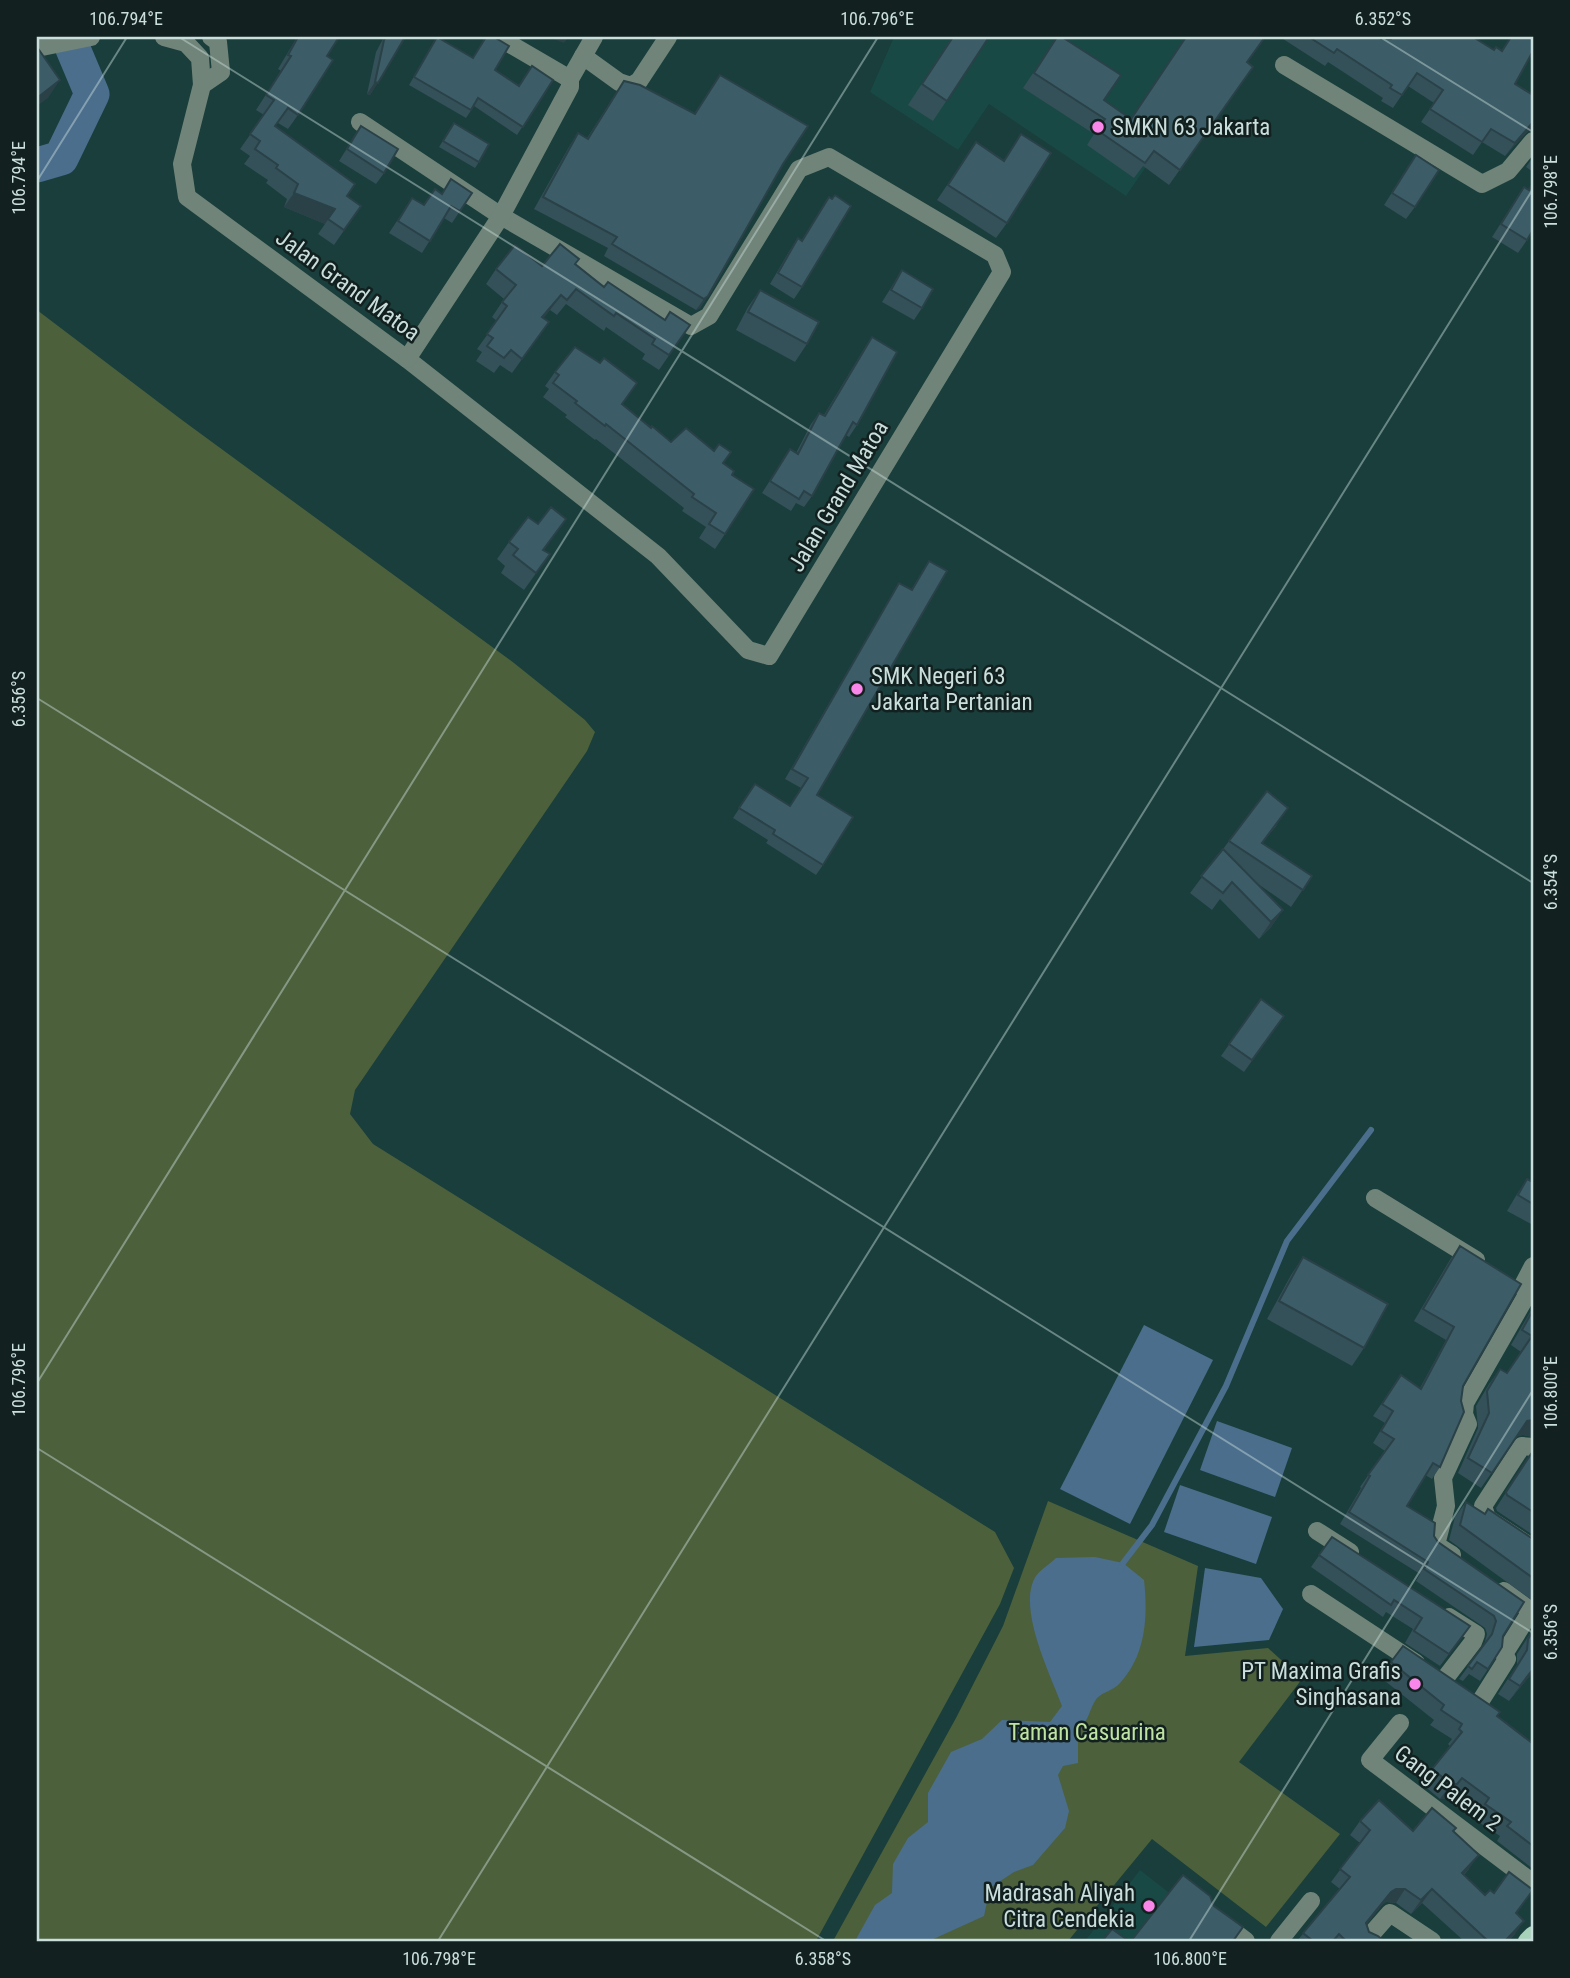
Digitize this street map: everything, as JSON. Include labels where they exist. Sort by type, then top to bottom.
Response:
[{"type":"main road","points":[[1527,1941],[1533,1935]]},
{"type":"street","points":[[46,46],[91,37]]},
{"type":"street","name":"Jalan Grand Matoa","points":[[164,37],[186,43],[201,58],[202,85],[182,164],[187,197],[407,359],[658,556],[748,650],[769,656],[1002,272],[995,256],[829,157],[799,169],[709,316],[691,326],[501,216],[360,122]]},
{"type":"street","points":[[202,85],[221,72],[218,42],[211,37]]},
{"type":"street","points":[[498,37],[570,79]]},
{"type":"street","points":[[407,359],[501,216],[570,88],[570,79],[594,37]]},
{"type":"street","points":[[583,56],[619,82],[631,86],[639,81],[668,37]]},
{"type":"street","points":[[1284,65],[1482,184],[1508,171],[1533,141]]},
{"type":"street","points":[[1375,1198],[1488,1266]]},
{"type":"street","points":[[1468,1566],[1436,1545],[1446,1506],[1443,1478],[1468,1424],[1464,1414],[1465,1403],[1533,1266]]},
{"type":"street","points":[[1533,1447],[1522,1446],[1483,1506],[1487,1518],[1533,1548]]},
{"type":"street","points":[[1317,1531],[1363,1561]]},
{"type":"street","points":[[1311,1594],[1483,1709],[1507,1659],[1504,1654],[1531,1611],[1489,1579]]},
{"type":"street","points":[[1430,1605],[1476,1634],[1473,1642],[1443,1681]]},
{"type":"street","name":"Gang Palem 2","points":[[1399,1723],[1370,1760],[1533,1883]]},
{"type":"street","points":[[1279,1941],[1311,1900]]},
{"type":"street","points":[[1368,1938],[1391,1913],[1432,1941]]},
{"type":"street","points":[[1209,1914],[1246,1941]]},
{"type":"shaded area","name":"SMKN 63 Jakarta","points":[[894,37],[1238,37],[1226,50],[1126,196],[989,104],[958,150],[870,92]]},
{"type":"shaded area","points":[[1144,1325],[1213,1360],[1130,1524],[1060,1489]]},
{"type":"shaded area","points":[[1217,1421],[1292,1448],[1275,1497],[1200,1470]]},
{"type":"shaded area","points":[[1180,1485],[1272,1517],[1256,1564],[1164,1532]]},
{"type":"shaded area","points":[[1095,1557],[1123,1563],[1144,1580],[1145,1621],[1140,1648],[1129,1672],[1118,1685],[1097,1698],[1078,1731],[1078,1763],[1063,1766],[1058,1775],[1069,1811],[1065,1828],[1033,1865],[1014,1872],[990,1888],[984,1916],[929,1941],[855,1941],[875,1905],[892,1893],[893,1864],[908,1838],[928,1822],[928,1793],[951,1752],[982,1739],[1002,1720],[1050,1722],[1062,1706],[1037,1641],[1030,1605],[1031,1589],[1036,1576],[1056,1558]]},
{"type":"shaded area","points":[[1205,1568],[1261,1578],[1283,1609],[1269,1640],[1194,1647]]},
{"type":"shaded area","name":"Madrasah Aliyah Citra Cendekia","points":[[1140,1870],[1231,1941],[1085,1941]]},
{"type":"green space","points":[[37,310],[182,420],[514,663],[585,720],[595,732],[587,751],[355,1090],[350,1114],[373,1144],[995,1532],[1014,1568],[1000,1604],[816,1941],[37,1941]]},
{"type":"green space","name":"Taman Casuarina","points":[[1048,1501],[1198,1566],[1185,1656],[1268,1648],[1302,1679],[1239,1762],[1340,1834],[1266,1927],[1152,1839],[1068,1941],[833,1941],[956,1718],[1003,1626]]},
{"type":"building","points":[[298,37],[339,37],[327,56],[333,60],[298,115],[288,108],[275,126],[355,184],[347,196],[361,206],[344,230],[328,219],[335,209],[294,193],[298,184],[276,168],[278,165],[255,149],[260,141],[250,134],[274,100],[266,95],[291,56],[288,55]]},
{"type":"building","points":[[386,37],[405,37],[378,83],[375,82]]},
{"type":"building","points":[[437,37],[473,58],[486,37],[494,37],[509,46],[495,70],[519,86],[532,66],[553,80],[523,127],[478,98],[471,110],[414,77]]},
{"type":"building","points":[[953,37],[989,37],[947,101],[922,84]]},
{"type":"building","points":[[1057,37],[1062,37],[1121,75],[1104,100],[1131,119],[1186,37],[1265,37],[1247,62],[1253,67],[1180,170],[1154,151],[1145,163],[1097,130],[1105,119],[1034,73]]},
{"type":"building","points":[[1309,37],[1473,37],[1494,50],[1496,47],[1502,51],[1511,37],[1533,37],[1533,51],[1515,84],[1533,95],[1533,122],[1515,143],[1491,129],[1482,142],[1430,109],[1443,90],[1417,73],[1402,95],[1390,88],[1392,85],[1337,49],[1334,53]]},
{"type":"building","points":[[37,47],[60,80],[37,98]]},
{"type":"building","points":[[720,75],[808,126],[704,299],[612,244],[617,237],[543,197],[578,133],[588,139],[624,81],[640,85],[695,114]]},
{"type":"building","points":[[454,123],[489,144],[479,162],[443,141]]},
{"type":"building","points":[[361,126],[398,149],[384,173],[347,149]]},
{"type":"building","points":[[1021,134],[1051,153],[1007,223],[948,185],[976,142],[1004,161]]},
{"type":"building","points":[[1416,155],[1439,170],[1415,207],[1392,193]]},
{"type":"building","points":[[451,179],[472,193],[460,211],[451,206],[430,241],[398,221],[412,198],[424,205],[435,189],[442,194]]},
{"type":"building","points":[[1533,183],[1533,230],[1527,240],[1501,224],[1524,187],[1529,190]]},
{"type":"building","points":[[835,195],[851,206],[802,287],[778,273],[798,238],[802,241],[829,197],[832,199]]},
{"type":"building","points":[[560,244],[579,259],[575,264],[604,287],[608,282],[665,320],[670,312],[690,325],[669,355],[652,344],[655,339],[616,313],[614,316],[576,289],[567,300],[561,295],[542,317],[549,322],[522,359],[511,350],[504,358],[487,346],[493,338],[487,334],[507,306],[502,302],[516,285],[496,269],[515,245],[542,266]]},
{"type":"building","points":[[902,270],[933,289],[922,308],[891,290]]},
{"type":"building","points":[[760,290],[819,322],[807,344],[748,312]]},
{"type":"building","points":[[872,337],[897,352],[857,425],[853,422],[812,496],[804,491],[799,499],[770,481],[790,449],[798,454],[819,413],[825,416]]},
{"type":"building","points":[[575,347],[600,363],[604,358],[637,383],[622,404],[671,442],[686,428],[714,451],[719,444],[731,452],[723,463],[734,471],[732,475],[754,489],[725,534],[709,524],[716,513],[692,497],[694,494],[606,424],[605,426],[575,403],[577,401],[553,383],[559,375],[555,372]]},
{"type":"building","points":[[551,507],[566,519],[543,550],[550,554],[536,573],[513,555],[518,549],[509,542],[528,517],[538,524]]},
{"type":"building","points":[[929,561],[947,571],[817,795],[853,817],[823,865],[773,834],[775,830],[739,808],[755,784],[790,806],[808,778],[792,769],[899,583],[912,590]]},
{"type":"building","points":[[1267,791],[1288,808],[1262,843],[1312,876],[1303,890],[1229,841]]},
{"type":"building","points":[[1223,849],[1283,910],[1271,922],[1232,882],[1223,893],[1201,876]]},
{"type":"building","points":[[1261,999],[1284,1016],[1252,1060],[1229,1044]]},
{"type":"building","points":[[1527,1179],[1533,1182],[1533,1204],[1518,1195]]},
{"type":"building","points":[[1460,1246],[1521,1284],[1463,1386],[1461,1401],[1464,1412],[1440,1467],[1433,1463],[1407,1506],[1435,1523],[1434,1536],[1438,1542],[1524,1602],[1503,1636],[1502,1647],[1488,1669],[1477,1662],[1472,1669],[1468,1666],[1492,1634],[1496,1621],[1494,1616],[1424,1569],[1428,1562],[1349,1512],[1370,1476],[1368,1475],[1394,1439],[1381,1431],[1393,1411],[1382,1404],[1401,1375],[1421,1389],[1454,1327],[1423,1309]]},
{"type":"building","points":[[1303,1257],[1388,1304],[1364,1348],[1279,1301]]},
{"type":"building","points":[[1533,1310],[1533,1420],[1527,1421],[1492,1473],[1468,1458],[1489,1413],[1487,1391],[1500,1369],[1507,1373],[1532,1336],[1522,1330]]},
{"type":"building","points":[[1533,1451],[1533,1512],[1506,1492]]},
{"type":"building","points":[[1466,1502],[1485,1514],[1488,1509],[1533,1539],[1533,1578],[1460,1525]]},
{"type":"building","points":[[1332,1537],[1470,1626],[1449,1654],[1414,1631],[1422,1618],[1394,1600],[1391,1605],[1319,1555]]},
{"type":"building","points":[[1533,1631],[1533,1669],[1520,1686],[1509,1679],[1527,1650],[1528,1639]]},
{"type":"building","points":[[1403,1646],[1500,1712],[1497,1716],[1532,1743],[1533,1741],[1533,1846],[1507,1826],[1511,1822],[1485,1804],[1489,1798],[1462,1778],[1457,1784],[1451,1784],[1432,1769],[1462,1732],[1459,1729],[1462,1724],[1441,1710],[1444,1705],[1391,1662]]},
{"type":"building","points":[[1379,1800],[1413,1831],[1432,1808],[1456,1828],[1453,1831],[1479,1855],[1462,1873],[1485,1895],[1490,1890],[1494,1893],[1509,1872],[1533,1890],[1516,1913],[1524,1921],[1505,1941],[1488,1941],[1432,1889],[1421,1900],[1405,1889],[1391,1892],[1366,1923],[1369,1932],[1384,1941],[1346,1941],[1339,1934],[1333,1941],[1313,1941],[1303,1933],[1350,1877],[1340,1869],[1370,1830],[1360,1821]]},
{"type":"building","points":[[1183,1875],[1210,1896],[1214,1906],[1243,1927],[1233,1941],[1131,1941]]},
{"type":"building","points":[[1112,1929],[1129,1941],[1102,1941]]},
{"type":"waterway","points":[[37,165],[61,158],[92,94],[68,37]]},
{"type":"waterway","points":[[1120,1571],[1123,1563],[1152,1525],[1226,1386],[1287,1241],[1371,1130]]},
{"type":"place","name":"SMKN 63 Jakarta","points":[[1098,127]]},
{"type":"place","name":"SMK Negeri 63 Jakarta Pertanian","points":[[857,689]]},
{"type":"place","name":"PT Maxima Grafis Singhasana","points":[[1415,1684]]},
{"type":"place","name":"Madrasah Aliyah Citra Cendekia","points":[[1149,1906]]}]
